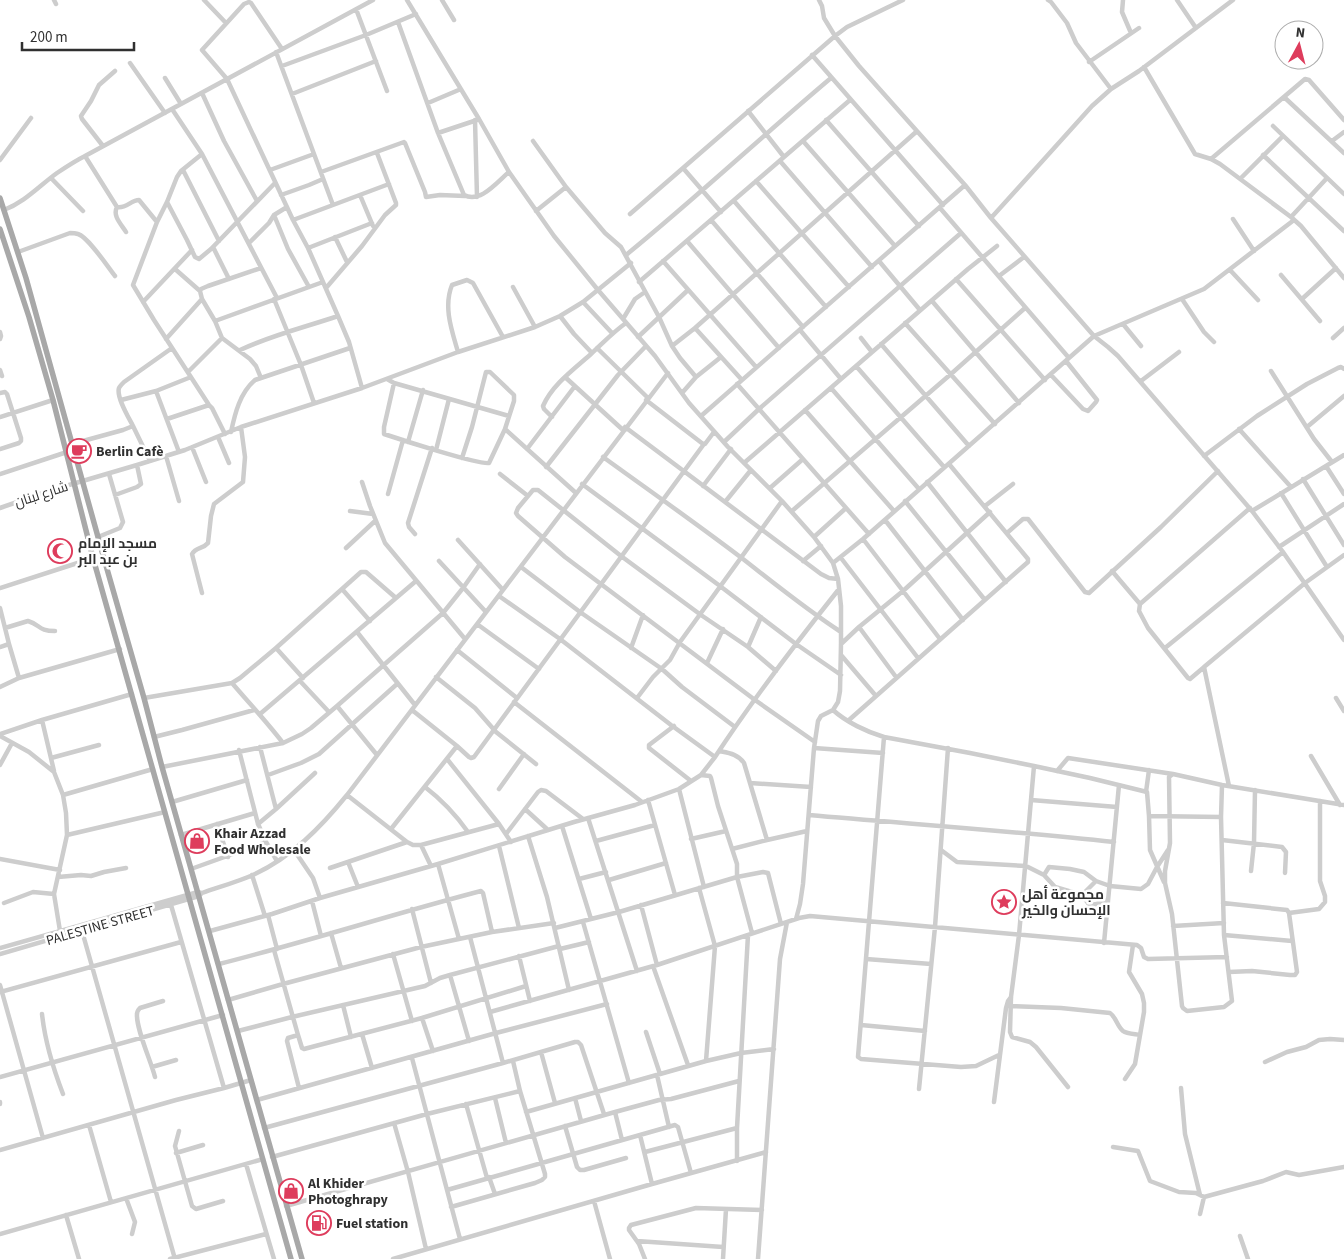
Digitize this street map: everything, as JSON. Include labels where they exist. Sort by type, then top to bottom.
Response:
[{"type":"main road","points":[[0,198],[18,252],[302,1259]]},
{"type":"main road","points":[[0,229],[2,243],[28,317],[53,400],[93,558],[291,1259]]},
{"type":"street","points":[[204,0],[226,23]]},
{"type":"street","points":[[357,0],[366,35],[387,90]]},
{"type":"street","points":[[4,210],[27,198],[51,178],[84,156],[373,0]]},
{"type":"street","points":[[407,0],[509,172],[554,236],[646,346],[714,432],[792,511],[834,563],[841,606],[841,675],[838,702],[833,710],[819,718],[802,896],[796,919]]},
{"type":"street","points":[[442,0],[454,20]]},
{"type":"street","points":[[819,0],[824,18],[858,66],[965,185],[991,218],[1094,336],[1113,350],[1218,471],[1284,552],[1344,640]]},
{"type":"street","points":[[630,214],[835,36],[847,27],[903,0]]},
{"type":"street","points":[[1048,0],[1067,23],[1072,37],[1110,90]]},
{"type":"street","points":[[1123,0],[1122,12],[1131,33]]},
{"type":"street","points":[[1178,0],[1196,28]]},
{"type":"street","points":[[991,218],[1084,114],[1110,90],[1144,67],[1233,0]]},
{"type":"street","points":[[282,49],[251,3],[248,2],[244,4],[202,50],[227,80],[308,248],[338,316],[362,388]]},
{"type":"street","points":[[282,66],[416,14]]},
{"type":"street","points":[[398,22],[438,133],[465,196]]},
{"type":"street","points":[[1089,62],[1138,28]]},
{"type":"street","points":[[276,52],[333,205]]},
{"type":"street","points":[[812,55],[896,152],[961,233],[1000,276],[1068,360],[1097,400],[1096,402],[1088,410],[1082,409],[1051,374]]},
{"type":"street","points":[[292,94],[376,61]]},
{"type":"street","points":[[130,63],[165,113]]},
{"type":"street","points":[[1144,67],[1195,154],[1211,159],[1293,219],[1344,278]]},
{"type":"street","points":[[103,146],[81,116],[90,104],[99,85],[115,71]]},
{"type":"street","points":[[165,78],[181,104]]},
{"type":"street","points":[[626,255],[831,78]]},
{"type":"street","points":[[1211,159],[1303,80],[1308,79],[1344,120]]},
{"type":"street","points":[[428,103],[461,89]]},
{"type":"street","points":[[202,93],[224,141],[257,201]]},
{"type":"street","points":[[1284,97],[1344,153]]},
{"type":"street","points":[[639,282],[850,100]]},
{"type":"street","points":[[172,109],[202,154],[276,298],[314,403]]},
{"type":"street","points":[[748,111],[784,157]]},
{"type":"street","points":[[0,160],[31,118]]},
{"type":"street","points":[[438,133],[477,120]]},
{"type":"street","points":[[477,120],[477,197]]},
{"type":"street","points":[[826,120],[919,226]]},
{"type":"street","points":[[1273,126],[1344,194]]},
{"type":"street","points":[[672,346],[896,152],[916,132]]},
{"type":"street","points":[[1332,142],[1344,132]]},
{"type":"street","points":[[1240,179],[1283,136]]},
{"type":"street","points":[[803,140],[895,246]]},
{"type":"street","points":[[533,141],[566,187],[605,234],[616,242],[626,255],[672,346],[696,378]]},
{"type":"street","points":[[321,172],[405,142],[426,196],[477,197],[509,172]]},
{"type":"street","points":[[326,288],[384,215],[396,204],[377,153]]},
{"type":"street","points":[[202,154],[177,177],[133,284],[208,405],[212,408],[228,433]]},
{"type":"street","points":[[270,170],[314,154]]},
{"type":"street","points":[[1263,155],[1344,231]]},
{"type":"street","points":[[84,156],[117,207]]},
{"type":"street","points":[[780,161],[872,266]]},
{"type":"street","points":[[683,168],[721,212]]},
{"type":"street","points":[[183,170],[219,241]]},
{"type":"street","points":[[51,178],[83,210]]},
{"type":"street","points":[[281,195],[323,178]]},
{"type":"street","points":[[834,563],[1094,336],[1204,288],[1230,270],[1293,219],[1327,178]]},
{"type":"street","points":[[756,181],[849,287]]},
{"type":"street","points":[[167,202],[195,257],[199,259],[275,183]]},
{"type":"street","points":[[293,220],[389,184]]},
{"type":"street","points":[[701,416],[965,185]]},
{"type":"street","points":[[536,211],[566,187]]},
{"type":"street","points":[[360,195],[374,229]]},
{"type":"street","points":[[117,207],[122,208],[139,200],[157,222]]},
{"type":"street","points":[[734,201],[826,307]]},
{"type":"street","points":[[117,207],[115,215],[126,232]]},
{"type":"street","points":[[249,243],[269,223],[274,215],[287,207]]},
{"type":"street","points":[[274,215],[288,249],[309,287]]},
{"type":"street","points":[[1232,219],[1254,251]]},
{"type":"street","points":[[711,220],[841,379]]},
{"type":"street","points":[[308,248],[372,223]]},
{"type":"street","points":[[724,442],[759,409],[961,233]]},
{"type":"street","points":[[18,252],[70,234],[80,234],[115,276]]},
{"type":"street","points":[[335,237],[347,262]]},
{"type":"street","points":[[687,241],[779,348]]},
{"type":"street","points":[[744,463],[956,279],[997,246]]},
{"type":"street","points":[[213,247],[229,279]]},
{"type":"street","points":[[143,302],[192,250]]},
{"type":"street","points":[[1000,276],[1024,256]]},
{"type":"street","points":[[664,261],[756,367]]},
{"type":"street","points":[[879,261],[920,310]]},
{"type":"street","name":"شارع لبنان","points":[[0,508],[82,480],[179,452],[242,427],[362,388],[458,352],[535,327],[560,316],[583,302],[631,263]]},
{"type":"street","points":[[200,291],[208,286],[261,268]]},
{"type":"street","points":[[1302,299],[1336,268]]},
{"type":"street","points":[[175,269],[200,291],[202,299],[216,321],[222,338],[250,359],[262,378]]},
{"type":"street","points":[[1230,270],[1258,300]]},
{"type":"street","points":[[1281,275],[1320,320]]},
{"type":"street","points":[[956,279],[1045,380]]},
{"type":"street","points":[[458,352],[449,321],[449,298],[452,286],[467,280],[474,283],[503,337]]},
{"type":"street","points":[[216,321],[323,282]]},
{"type":"street","points":[[513,287],[535,327]]},
{"type":"street","points":[[638,337],[688,290]]},
{"type":"street","points":[[552,417],[544,409],[544,404],[552,393],[565,377],[625,321],[635,299],[646,292]]},
{"type":"street","points":[[166,339],[202,299]]},
{"type":"street","points":[[1182,299],[1204,332],[1214,342]]},
{"type":"street","points":[[932,301],[1019,403]]},
{"type":"street","points":[[583,302],[612,333]]},
{"type":"street","points":[[792,511],[1025,308]]},
{"type":"street","points":[[240,350],[287,332],[338,316]]},
{"type":"street","points":[[560,316],[592,353]]},
{"type":"street","points":[[906,323],[995,424]]},
{"type":"street","points":[[1123,324],[1141,346]]},
{"type":"street","points":[[695,328],[742,380]]},
{"type":"street","points":[[1333,338],[1344,328]]},
{"type":"street","points":[[0,332],[0,339]]},
{"type":"street","points":[[188,372],[222,338]]},
{"type":"street","points":[[861,338],[872,352]]},
{"type":"street","points":[[881,344],[969,446]]},
{"type":"street","points":[[546,466],[620,372],[646,346]]},
{"type":"street","points":[[150,461],[132,426],[118,390],[124,382],[172,348]]},
{"type":"street","points":[[228,433],[238,404],[251,384],[262,378],[350,348]]},
{"type":"street","points":[[597,348],[647,399],[704,444]]},
{"type":"street","points":[[1141,382],[1179,352]]},
{"type":"street","points":[[682,393],[696,378],[721,357]]},
{"type":"street","points":[[856,366],[944,467]]},
{"type":"street","points":[[1204,456],[1257,416],[1307,384],[1338,368],[1344,369]]},
{"type":"street","points":[[0,370],[2,376]]},
{"type":"street","points":[[394,383],[383,432],[385,434],[462,458],[484,464],[489,463],[505,429],[514,401],[514,395],[488,371],[485,374],[462,458]]},
{"type":"street","points":[[1271,371],[1314,439],[1332,462]]},
{"type":"street","name":"PALESTINE STREET","points":[[0,948],[200,894],[252,875],[294,850],[326,820],[347,795],[668,373]]},
{"type":"street","points":[[565,377],[624,429],[821,574],[829,578],[838,579]]},
{"type":"street","points":[[121,400],[156,391],[191,378]]},
{"type":"street","points":[[387,379],[394,383],[509,416]]},
{"type":"street","points":[[737,384],[869,534]]},
{"type":"street","points":[[527,449],[575,386]]},
{"type":"street","points":[[831,388],[919,489]]},
{"type":"street","points":[[388,494],[422,390]]},
{"type":"street","points":[[156,391],[179,452]]},
{"type":"street","points":[[0,393],[5,392],[7,394],[21,438],[19,443],[0,449]]},
{"type":"street","points":[[1307,427],[1344,396]]},
{"type":"street","points":[[415,534],[408,523],[449,399]]},
{"type":"street","points":[[0,417],[53,400]]},
{"type":"street","points":[[167,419],[208,405]]},
{"type":"street","points":[[806,410],[894,511]]},
{"type":"street","points":[[72,444],[132,426]]},
{"type":"street","points":[[202,593],[192,554],[196,549],[208,543],[214,504],[242,482],[245,457],[242,427]]},
{"type":"street","points":[[505,429],[576,494]]},
{"type":"street","points":[[1240,429],[1291,487]]},
{"type":"street","points":[[357,632],[413,708],[472,758],[714,432]]},
{"type":"street","points":[[218,437],[229,463]]},
{"type":"street","points":[[192,447],[206,482]]},
{"type":"street","points":[[703,486],[731,449]]},
{"type":"street","points":[[0,474],[67,452]]},
{"type":"street","points":[[1344,455],[1251,510],[1140,604],[1139,611],[1148,628],[1189,678],[1305,583],[1344,555]]},
{"type":"street","points":[[166,456],[179,502]]},
{"type":"street","points":[[603,457],[841,632]]},
{"type":"street","points":[[770,488],[803,459]]},
{"type":"street","points":[[849,720],[1027,564],[1028,561],[1007,533],[949,464]]},
{"type":"street","points":[[115,495],[141,484],[137,465]]},
{"type":"street","points":[[1326,466],[1344,494]]},
{"type":"street","points":[[725,502],[751,470]]},
{"type":"street","points":[[1007,533],[1023,519],[1028,519],[1087,593],[1218,471]]},
{"type":"street","points":[[98,537],[120,528],[123,522],[108,474]]},
{"type":"street","points":[[500,474],[528,496]]},
{"type":"street","points":[[1303,479],[1344,545]]},
{"type":"street","points":[[362,482],[373,514],[388,547],[465,640]]},
{"type":"street","points":[[927,482],[1006,582]]},
{"type":"street","points":[[582,484],[796,644],[841,675]]},
{"type":"street","points":[[985,506],[1013,484]]},
{"type":"street","points":[[776,671],[748,646],[701,615],[621,556],[538,490],[533,490],[518,508],[517,514],[542,538],[815,745],[883,753]]},
{"type":"street","points":[[1280,493],[1327,567]]},
{"type":"street","points":[[637,698],[653,677],[670,660],[680,642],[782,501]]},
{"type":"street","points":[[905,502],[985,600]]},
{"type":"street","points":[[1279,547],[1344,504]]},
{"type":"street","points":[[814,537],[846,508]]},
{"type":"street","points":[[350,511],[373,514]]},
{"type":"street","points":[[841,644],[990,512]]},
{"type":"street","points":[[885,520],[962,620]]},
{"type":"street","points":[[346,548],[376,521]]},
{"type":"street","points":[[863,539],[940,639]]},
{"type":"street","points":[[458,540],[503,590]]},
{"type":"street","points":[[803,561],[821,546]]},
{"type":"street","points":[[1165,648],[1284,552]]},
{"type":"street","points":[[0,588],[93,558]]},
{"type":"street","points":[[841,558],[918,658]]},
{"type":"street","points":[[439,561],[486,612]]},
{"type":"street","points":[[162,766],[283,742],[302,734],[337,706],[443,613],[480,564]]},
{"type":"street","points":[[521,567],[580,612],[662,669],[682,687],[735,727]]},
{"type":"street","points":[[1112,571],[1140,604]]},
{"type":"street","points":[[144,698],[232,683],[276,648],[360,573],[366,572],[396,598]]},
{"type":"street","points":[[260,714],[416,581]]},
{"type":"street","points":[[342,588],[370,621]]},
{"type":"street","points":[[210,931],[499,846],[679,789],[702,775],[776,671],[839,589]]},
{"type":"street","points":[[499,596],[560,639],[716,757]]},
{"type":"street","points":[[0,608],[19,678]]},
{"type":"street","points":[[631,648],[643,615]]},
{"type":"street","points":[[748,646],[761,617]]},
{"type":"street","points":[[5,628],[28,621],[42,630],[55,631]]},
{"type":"street","points":[[477,624],[539,669]]},
{"type":"street","points":[[859,627],[896,677]]},
{"type":"street","points":[[707,663],[723,630]]},
{"type":"street","points":[[0,647],[9,644]]},
{"type":"street","points":[[276,648],[329,712]]},
{"type":"street","points":[[0,687],[19,678],[120,649]]},
{"type":"street","points":[[457,650],[517,698]]},
{"type":"street","points":[[841,655],[876,696]]},
{"type":"street","points":[[1203,668],[1229,786]]},
{"type":"street","points":[[436,677],[476,708],[494,730],[536,764]]},
{"type":"street","points":[[232,683],[283,742]]},
{"type":"street","points":[[268,775],[314,757],[397,684]]},
{"type":"street","points":[[0,735],[42,720],[132,694]]},
{"type":"street","points":[[1336,698],[1344,711]]},
{"type":"street","points":[[514,702],[645,801],[655,825],[675,895]]},
{"type":"street","points":[[337,706],[377,756]]},
{"type":"street","points":[[154,737],[254,710]]},
{"type":"street","points":[[833,710],[873,734],[884,737],[1034,766],[1146,792]]},
{"type":"street","points":[[42,720],[54,772],[63,795],[66,813],[67,835],[54,894],[60,931]]},
{"type":"street","points":[[674,726],[648,746],[690,782]]},
{"type":"street","points":[[0,735],[29,752],[54,772]]},
{"type":"street","points":[[884,737],[859,1058],[968,1067],[984,1063],[999,1055]]},
{"type":"street","points":[[0,765],[12,743]]},
{"type":"street","points":[[51,758],[99,745]]},
{"type":"street","points":[[391,829],[457,746]]},
{"type":"street","points":[[260,747],[276,809]]},
{"type":"street","points":[[919,1089],[935,927],[948,748]]},
{"type":"street","points":[[240,750],[258,824],[277,861]]},
{"type":"street","points":[[719,751],[732,754],[744,763],[767,840]]},
{"type":"street","points":[[499,789],[524,754]]},
{"type":"street","points":[[1310,756],[1342,805]]},
{"type":"street","points":[[1057,771],[1068,758],[1173,774],[1222,785],[1342,805]]},
{"type":"street","points":[[447,759],[511,842]]},
{"type":"street","points":[[1034,766],[1020,935],[1011,997],[1010,1032],[1012,1037],[1030,1042],[1036,1047],[1068,1087]]},
{"type":"street","points":[[63,795],[153,769]]},
{"type":"street","points":[[1149,770],[1146,792],[1148,793],[1150,850],[1165,883],[1171,909],[1182,1006],[1187,1010],[1224,1007],[1232,1001],[1224,935],[1222,785]]},
{"type":"street","points":[[258,824],[315,774]]},
{"type":"street","points":[[1165,883],[1170,847],[1168,779],[1173,774]]},
{"type":"street","points":[[702,775],[708,775],[711,778],[737,864],[737,877],[750,934],[739,1082],[737,1161]]},
{"type":"street","points":[[172,802],[247,780]]},
{"type":"street","points":[[750,784],[811,787]]},
{"type":"street","points":[[1104,943],[1119,785]]},
{"type":"street","points":[[425,787],[452,811],[468,832]]},
{"type":"street","points":[[679,789],[715,946],[706,1060]]},
{"type":"street","points":[[506,834],[538,792],[543,790],[583,819]]},
{"type":"street","points":[[1252,871],[1255,790]]},
{"type":"street","points":[[347,795],[406,842],[414,845],[421,846],[499,824]]},
{"type":"street","points":[[1031,800],[1117,807]]},
{"type":"street","points":[[1289,913],[1319,909],[1325,902],[1326,896],[1320,881],[1320,801]]},
{"type":"street","points":[[525,810],[548,830]]},
{"type":"street","points":[[67,835],[165,812]]},
{"type":"street","points":[[181,835],[255,813]]},
{"type":"street","points":[[809,815],[1029,832],[1114,842]]},
{"type":"street","points":[[1149,816],[1221,817]]},
{"type":"street","points":[[588,818],[637,971]]},
{"type":"street","points":[[217,824],[228,857]]},
{"type":"street","points":[[596,841],[655,825]]},
{"type":"street","points":[[562,826],[591,919]]},
{"type":"street","points":[[692,839],[726,831]]},
{"type":"street","points":[[732,849],[807,831]]},
{"type":"street","points":[[528,836],[545,888],[569,990]]},
{"type":"street","points":[[1222,840],[1282,847],[1286,852],[1285,874]]},
{"type":"street","points":[[191,869],[266,842]]},
{"type":"street","points":[[330,868],[406,842]]},
{"type":"street","points":[[421,846],[431,866]]},
{"type":"street","points":[[499,846],[519,928]]},
{"type":"street","points":[[1044,875],[1048,867],[1070,869],[1084,872],[1096,882],[1110,886],[1141,889],[1148,884],[1170,847]]},
{"type":"street","points":[[294,850],[313,878],[320,898]]},
{"type":"street","points":[[941,850],[957,862],[1026,866],[1044,875],[1055,887],[1082,895],[1090,906],[1108,900]]},
{"type":"street","points":[[0,859],[60,870]]},
{"type":"street","points":[[348,862],[358,887]]},
{"type":"street","points":[[609,880],[666,863]]},
{"type":"street","points":[[438,864],[459,939]]},
{"type":"street","points":[[58,877],[91,876],[126,868]]},
{"type":"street","points":[[579,879],[606,872]]},
{"type":"street","points":[[228,1000],[422,947],[492,932],[583,922],[737,877],[763,872],[768,873],[781,924]]},
{"type":"street","points":[[252,875],[276,949],[292,1017],[302,1048],[304,1049],[412,1021],[526,986]]},
{"type":"street","points":[[1082,895],[1096,882]]},
{"type":"street","points":[[218,964],[482,891],[492,932]]},
{"type":"street","points":[[4,903],[33,892],[54,894]]},
{"type":"street","name":"PALESTINE STREET","points":[[0,954],[170,905],[189,897]]},
{"type":"street","points":[[312,901],[321,936]]},
{"type":"street","points":[[1223,903],[1287,910],[1297,972],[1295,975],[1252,971],[1229,972]]},
{"type":"street","points":[[170,905],[224,1088]]},
{"type":"street","points":[[641,905],[655,965],[688,1065]]},
{"type":"street","points":[[412,910],[431,984]]},
{"type":"street","points":[[490,1012],[637,971],[804,917],[821,916],[869,922],[1133,945],[1139,946],[1144,957],[1148,959],[1227,957]]},
{"type":"street","points":[[583,922],[628,1083]]},
{"type":"street","points":[[758,1259],[780,959],[787,922]]},
{"type":"street","points":[[1173,926],[1224,923]]},
{"type":"street","points":[[82,931],[132,1112],[156,1190],[173,1259],[266,1234]]},
{"type":"street","points":[[331,933],[341,968]]},
{"type":"street","points":[[1224,935],[1292,941]]},
{"type":"street","points":[[470,937],[503,1063]]},
{"type":"street","points":[[1,992],[181,942]]},
{"type":"street","points":[[238,1032],[292,1017],[425,986],[440,978],[478,966],[589,942]]},
{"type":"street","points":[[1125,1078],[1135,1064],[1144,1003],[1142,994],[1129,972],[1133,945]]},
{"type":"street","points":[[393,954],[412,1021]]},
{"type":"street","points":[[519,956],[530,1000]]},
{"type":"street","points":[[866,959],[931,964]]},
{"type":"street","points":[[450,975],[469,1041]]},
{"type":"street","points":[[0,985],[43,1138]]},
{"type":"street","points":[[994,1102],[1006,1008],[1011,997]]},
{"type":"street","points":[[155,1077],[142,1037],[137,1014],[138,1009],[163,1001]]},
{"type":"street","points":[[257,1100],[607,1004]]},
{"type":"street","points":[[343,1005],[350,1037]]},
{"type":"street","points":[[1011,1006],[1061,1008],[1110,1013],[1114,1016],[1122,1030],[1127,1033],[1140,1035]]},
{"type":"street","points":[[42,1014],[44,1035],[63,1094]]},
{"type":"street","points":[[0,1077],[223,1015]]},
{"type":"street","points":[[422,1018],[433,1051]]},
{"type":"street","points":[[860,1026],[924,1031]]},
{"type":"street","points":[[646,1032],[658,1074],[669,1127]]},
{"type":"street","points":[[362,1034],[372,1068]]},
{"type":"street","points":[[298,1035],[288,1038],[287,1041],[299,1088]]},
{"type":"street","points":[[1265,1062],[1319,1040],[1344,1040]]},
{"type":"street","points":[[264,1128],[512,1061],[575,1042],[580,1043],[604,1114]]},
{"type":"street","points":[[526,1112],[706,1060],[774,1049]]},
{"type":"street","points":[[541,1052],[555,1103]]},
{"type":"street","points":[[412,1058],[460,1239]]},
{"type":"street","points":[[152,1067],[176,1060]]},
{"type":"street","points":[[451,1207],[535,1183],[544,1177],[545,1174],[512,1061]]},
{"type":"street","points":[[0,1150],[251,1080]]},
{"type":"street","points":[[286,1206],[604,1114],[739,1082]]},
{"type":"street","points":[[1181,1088],[1185,1134],[1202,1196],[1200,1214]]},
{"type":"street","points":[[272,1157],[394,1122],[520,1091]]},
{"type":"street","points":[[495,1098],[506,1143]]},
{"type":"street","points":[[575,1098],[581,1121]]},
{"type":"street","points":[[466,1104],[488,1178],[495,1194]]},
{"type":"street","points":[[614,1112],[622,1140]]},
{"type":"street","points":[[394,1122],[426,1249]]},
{"type":"street","points":[[89,1125],[110,1202]]},
{"type":"street","points":[[565,1126],[577,1167],[580,1170],[626,1158]]},
{"type":"street","points":[[446,1190],[677,1126],[691,1173]]},
{"type":"street","points":[[645,1152],[737,1128]]},
{"type":"street","points":[[180,1131],[175,1146],[176,1153],[192,1206],[199,1208],[222,1201]]},
{"type":"street","points":[[640,1135],[652,1184]]},
{"type":"street","points":[[176,1153],[203,1146]]},
{"type":"street","points":[[1113,1147],[1138,1151],[1148,1179],[1153,1183],[1179,1192],[1190,1192],[1202,1196],[1286,1172],[1299,1175],[1344,1167]]},
{"type":"street","points":[[393,1259],[766,1152]]},
{"type":"street","points":[[0,1234],[263,1160]]},
{"type":"street","points":[[246,1164],[274,1259]]},
{"type":"street","points":[[126,1198],[135,1222],[132,1234]]},
{"type":"street","points":[[594,1200],[610,1259]]},
{"type":"street","points":[[645,1259],[637,1241],[629,1230],[631,1225],[690,1208],[762,1210]]},
{"type":"street","points":[[723,1259],[726,1209]]},
{"type":"street","points":[[66,1215],[79,1259]]},
{"type":"street","points":[[1240,1236],[1248,1259]]},
{"type":"street","points":[[637,1241],[723,1247]]},
{"type":"place","name":"Berlin Cafè","points":[[79,451]]},
{"type":"place","name":"مسجد الإمام بن عبد البر","points":[[60,551]]},
{"type":"place","name":"Khair Azzad Food Wholesale","points":[[197,841]]},
{"type":"place","name":"مجموعة أهل الإحسان والخير","points":[[1004,902]]},
{"type":"place","name":"Al Khider Photoghrapy","points":[[291,1191]]},
{"type":"place","name":"Fuel station","points":[[319,1223]]}]
